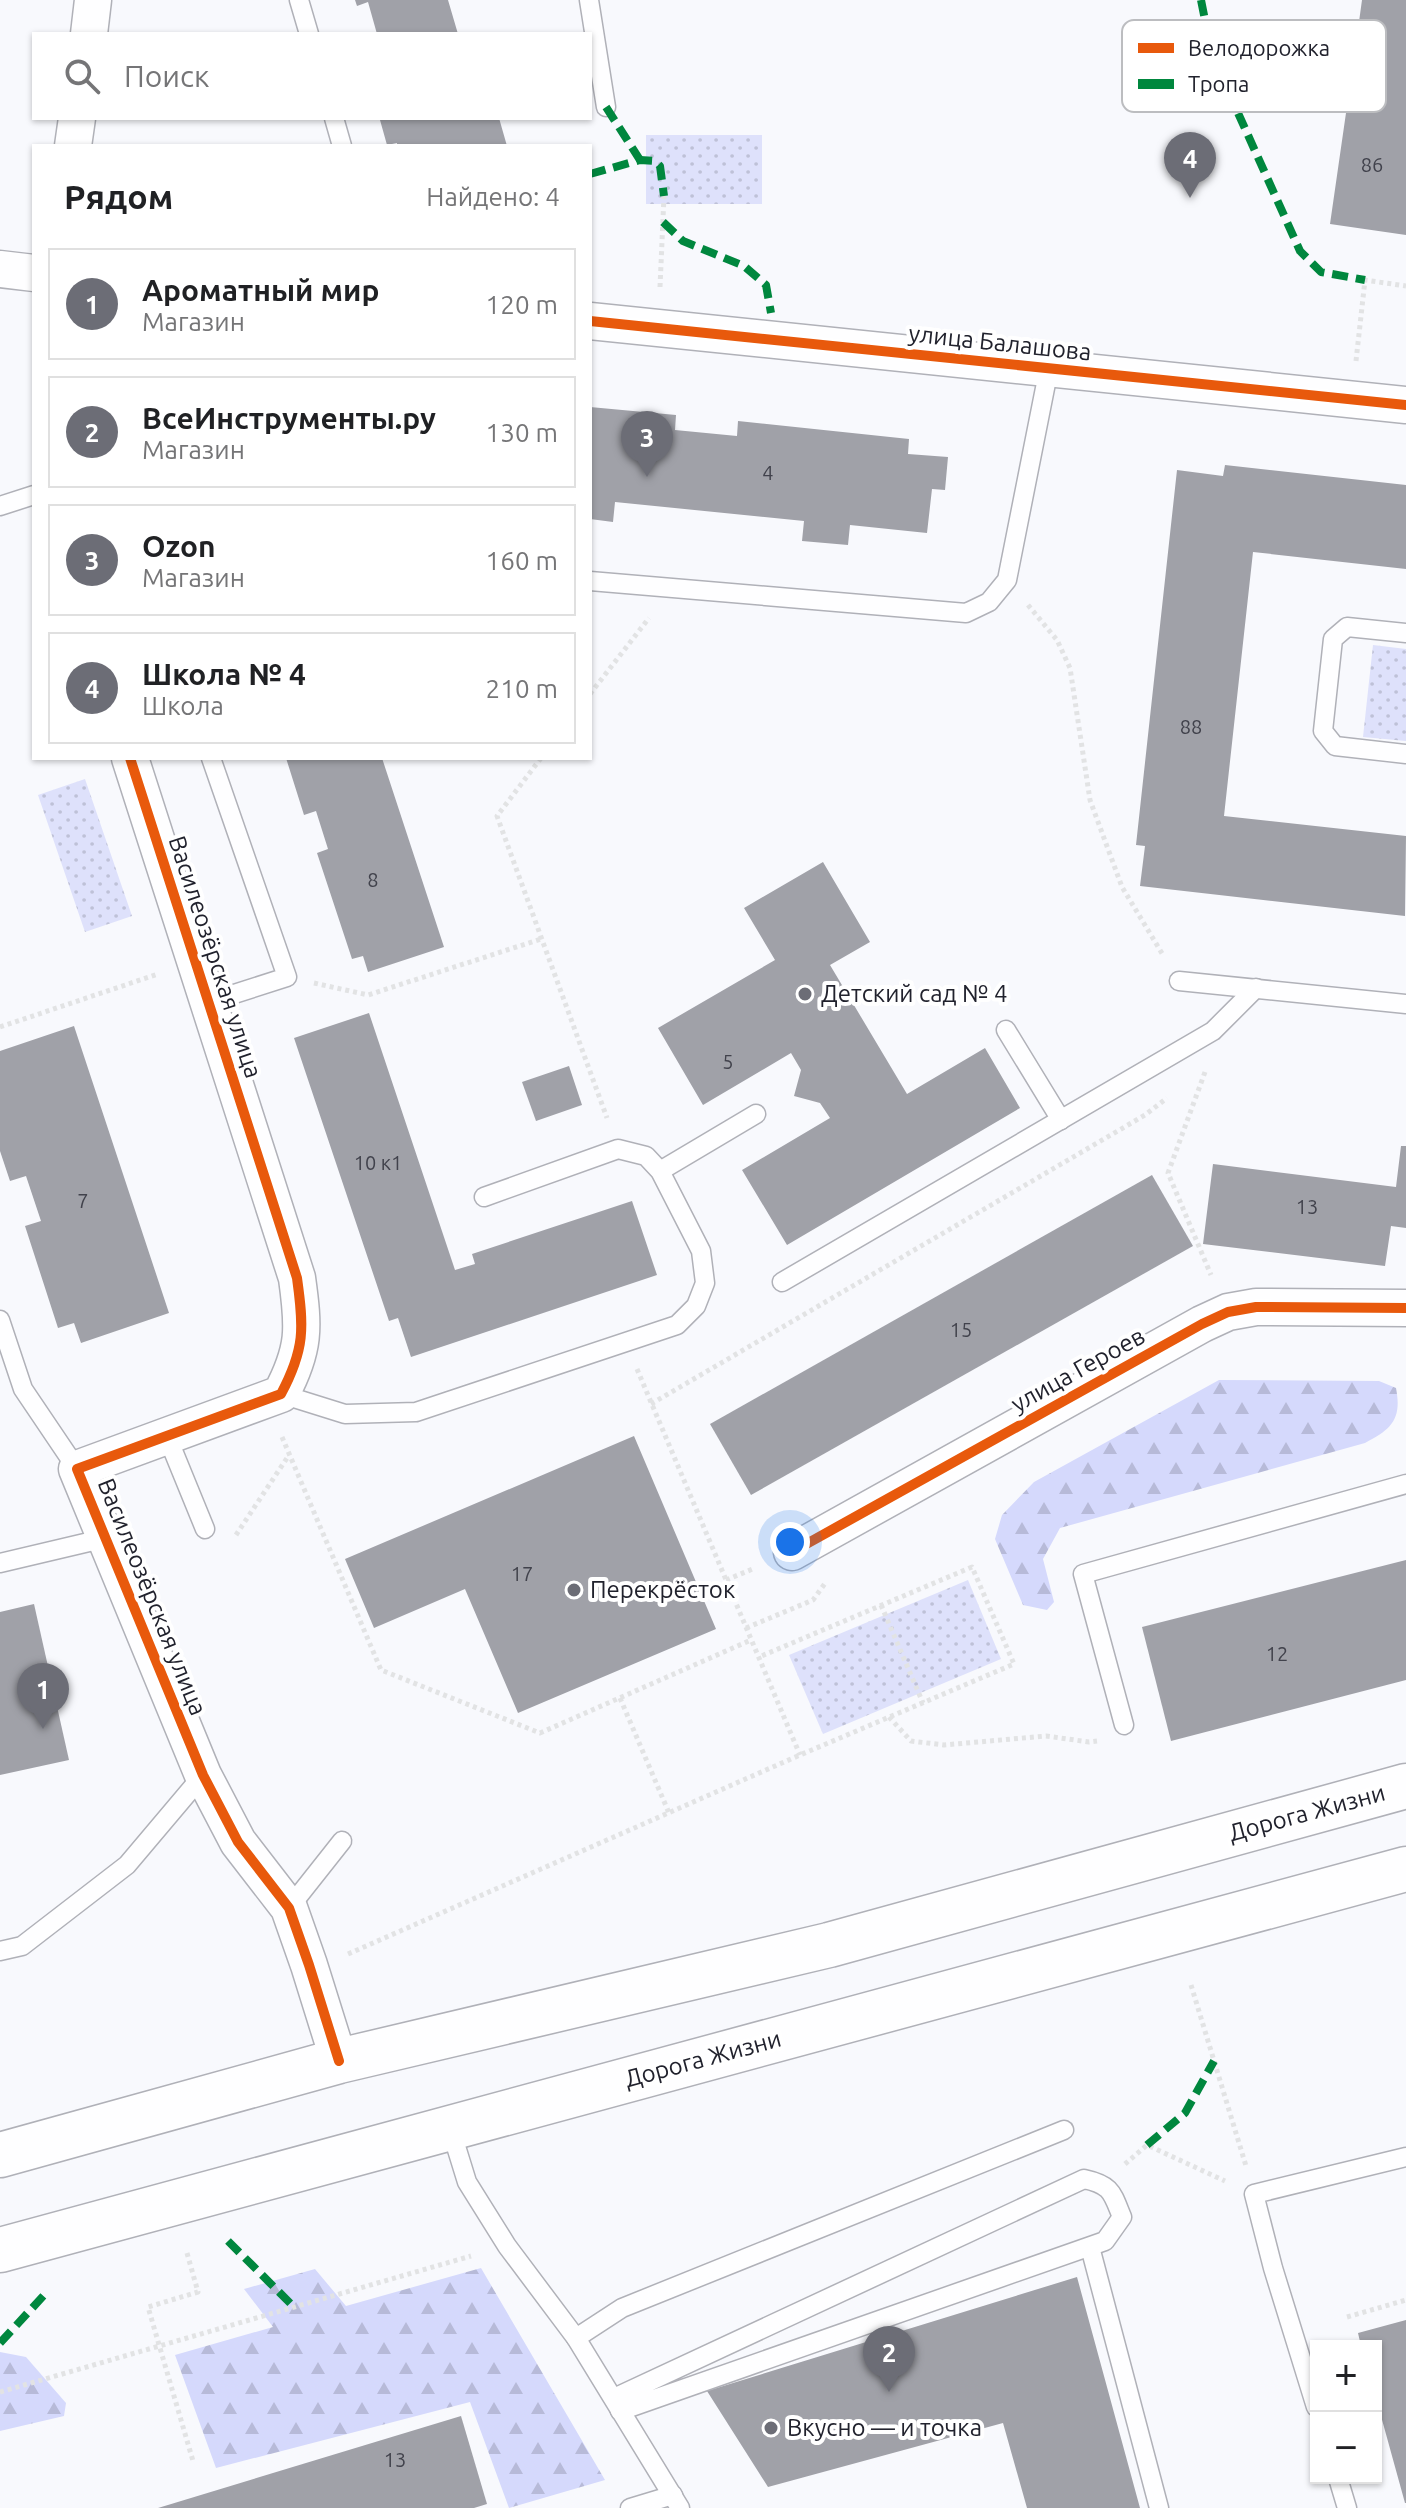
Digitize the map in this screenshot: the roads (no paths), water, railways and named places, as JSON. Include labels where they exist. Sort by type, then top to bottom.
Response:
[{"type":"main road","name":"Дорога Жизни","points":[[0,2155],[339,2061],[829,1945],[1406,1786]]},
{"type":"main road","name":"Дорога Жизни","points":[[0,2250],[1406,1869]]},
{"type":"street","points":[[89,32],[93,0]]},
{"type":"street","points":[[73,144],[77,120]]},
{"type":"street","points":[[0,269],[32,273]]},
{"type":"street","name":"улица Балашова","points":[[592,321],[1406,405]]},
{"type":"street","name":"Василеозёрская улица","points":[[131,760],[297,1278],[304,1326],[296,1367],[281,1394],[77,1469],[203,1775],[238,1842],[289,1908],[339,2061]]},
{"type":"street","name":"улица Героев","points":[[792,1552],[1228,1312],[1256,1307],[1406,1308]]},
{"type":"lane","points":[[299,0],[308,32]]},
{"type":"lane","points":[[589,0],[606,107]]},
{"type":"lane","points":[[335,120],[341,144]]},
{"type":"lane","points":[[592,581],[966,613],[989,602],[1007,580],[1049,368]]},
{"type":"lane","points":[[0,506],[32,496]]},
{"type":"lane","points":[[1406,633],[1347,627],[1333,639],[1323,731],[1335,746],[1406,754]]},
{"type":"lane","points":[[209,1002],[287,977],[212,760]]},
{"type":"lane","points":[[1179,981],[1406,1004]]},
{"type":"lane","points":[[782,1282],[1213,1031],[1256,988]]},
{"type":"lane","points":[[1006,1030],[1061,1120]]},
{"type":"lane","points":[[660,1171],[756,1114]]},
{"type":"lane","points":[[281,1394],[345,1414],[416,1412],[677,1325],[696,1306],[705,1283],[701,1251],[660,1171],[646,1156],[618,1149],[484,1197]]},
{"type":"lane","points":[[0,1320],[23,1389],[77,1469]]},
{"type":"lane","points":[[167,1436],[205,1529]]},
{"type":"lane","points":[[1124,1725],[1083,1574],[1406,1484]]},
{"type":"lane","points":[[0,1563],[106,1538]]},
{"type":"lane","points":[[0,1951],[22,1946],[127,1865],[203,1775]]},
{"type":"lane","points":[[289,1908],[342,1841]]},
{"type":"lane","points":[[450,2127],[467,2182],[507,2246],[576,2338],[676,2502],[630,2508]]},
{"type":"lane","points":[[576,2338],[622,2308],[1064,2130]]},
{"type":"lane","points":[[1310,2388],[1254,2194],[1406,2157]]},
{"type":"lane","points":[[1084,2179],[1103,2183],[1112,2192],[1122,2217],[1105,2241],[1090,2247],[617,2404],[1084,2179]]},
{"type":"lane","points":[[1090,2247],[1159,2508]]},
{"type":"lane","points":[[1340,2484],[1347,2508]]},
{"type":"place","name":"Школа № 4","points":[[1190,198]]},
{"type":"place","name":"Ozon","points":[[647,477]]},
{"type":"place","name":"Детский сад № 4","points":[[805,994]]},
{"type":"place","name":"Перекрёсток","points":[[574,1590]]},
{"type":"place","name":"Ароматный мир","points":[[43,1729]]},
{"type":"place","name":"ВсеИнструменты.ру","points":[[889,2392]]},
{"type":"place","name":"Вкусно — и точка","points":[[771,2428]]}]
